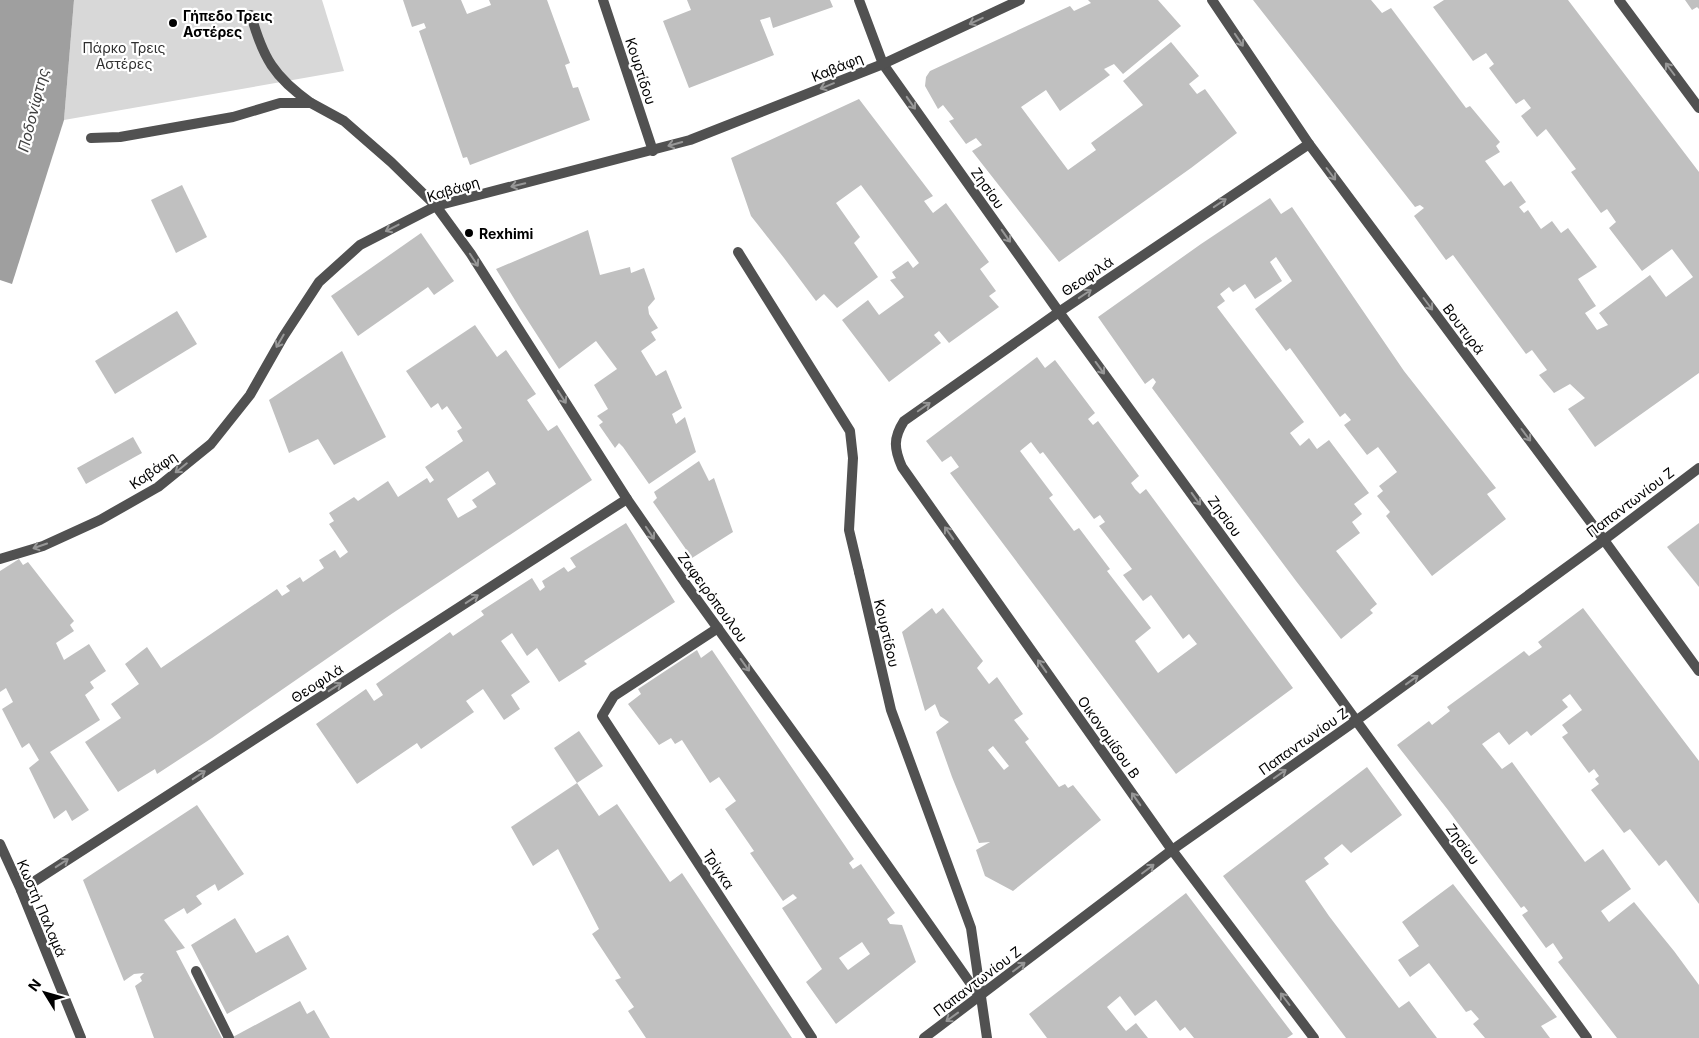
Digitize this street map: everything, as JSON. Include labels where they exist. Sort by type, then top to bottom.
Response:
[{"type":"street","name":"Κουρτίδου","points":[[604,0],[653,151]]},
{"type":"street","name":"Ζησίου","points":[[859,0],[883,64],[1060,312],[1587,1038]]},
{"type":"street","name":"Καβάφη","points":[[0,559],[43,546],[100,520],[158,487],[211,444],[250,395],[283,337],[319,282],[360,244],[436,206],[690,140],[883,64],[1020,0]]},
{"type":"street","name":"Βουτυρά","points":[[1212,0],[1309,144],[1604,540],[1699,671]]},
{"type":"street","points":[[1619,0],[1699,108]]},
{"type":"street","name":"Ζαφειρόπουλου","points":[[251,15],[259,43],[274,71],[293,90],[311,103],[344,121],[391,162],[436,206],[471,254],[627,499],[980,997]]},
{"type":"street","points":[[91,138],[120,137],[224,119],[280,103],[311,103]]},
{"type":"street","name":"Θεοφιλά","points":[[896,444],[897,432],[904,421],[1060,312],[1309,144]]},
{"type":"street","name":"Κουρτίδου","points":[[738,252],[850,432],[853,458],[850,530],[859,572],[891,710],[972,928],[987,1038]]},
{"type":"street","name":"Οικονομίδου Β","points":[[896,444],[897,455],[902,467],[1172,850],[1314,1038]]},
{"type":"street","name":"Παπαντωνίου Ζ","points":[[924,1038],[1172,850],[1357,720],[1604,540],[1699,468]]},
{"type":"street","name":"Θεοφιλά","points":[[21,890],[627,499]]},
{"type":"street","name":"Τρίγκα","points":[[718,628],[614,696],[602,716],[812,1038]]},
{"type":"street","name":"Κωστή Παλαμά","points":[[0,844],[21,890],[81,1038]]},
{"type":"street","points":[[196,971],[230,1038]]},
{"type":"green space","name":"Πάρκο Τρεις Αστέρες","points":[[74,0],[322,0],[344,71],[64,120]]},
{"type":"water","name":"Ποδονίφτης","points":[[0,0],[74,0],[64,120],[12,284],[0,280]]},
{"type":"building","points":[[403,0],[461,0],[467,14],[491,5],[489,0],[547,0],[570,63],[565,65],[573,88],[578,87],[590,120],[470,165],[467,157],[463,158],[419,31],[426,28],[424,23],[412,27]]},
{"type":"building","points":[[687,0],[830,0],[833,7],[773,28],[770,17],[760,20],[774,55],[689,88],[663,21],[691,10]]},
{"type":"building","points":[[1088,0],[1158,0],[1181,26],[1123,74],[1114,64],[1104,69],[1110,75],[1060,111],[1046,90],[1021,107],[1068,170],[1096,150],[1091,143],[1143,105],[1123,81],[1171,42],[1199,76],[1189,84],[1197,94],[1205,89],[1237,133],[1059,262],[972,151],[982,145],[976,138],[966,144],[949,121],[954,119],[943,105],[938,109],[925,86],[926,77],[930,71],[1070,6],[1074,11],[1091,3]]},
{"type":"building","points":[[1253,0],[1371,0],[1382,13],[1391,8],[1466,108],[1470,106],[1500,142],[1496,146],[1500,152],[1485,161],[1504,186],[1511,181],[1526,202],[1519,207],[1524,213],[1528,210],[1541,229],[1552,221],[1561,233],[1568,228],[1597,267],[1578,279],[1596,306],[1585,313],[1597,330],[1608,325],[1599,313],[1650,275],[1666,297],[1693,277],[1672,249],[1642,271],[1609,228],[1616,222],[1607,209],[1601,213],[1571,172],[1576,169],[1546,129],[1537,137],[1521,116],[1531,108],[1524,99],[1516,104],[1489,68],[1494,64],[1486,53],[1473,61],[1433,7],[1444,0],[1568,0],[1699,172],[1699,373],[1595,447],[1568,409],[1585,398],[1570,384],[1554,393],[1539,375],[1547,370],[1532,350],[1526,354],[1453,255],[1446,260],[1414,216],[1424,208],[1420,205],[1415,207]]},
{"type":"building","points":[[1685,0],[1699,0],[1699,9],[1697,7],[1692,10]]},
{"type":"building","points":[[859,99],[933,196],[924,201],[933,213],[946,203],[989,262],[980,269],[996,291],[989,296],[999,307],[949,343],[939,331],[934,335],[941,343],[889,382],[842,320],[868,300],[879,315],[904,297],[890,280],[896,278],[892,272],[908,261],[913,268],[919,263],[861,185],[836,203],[860,237],[854,243],[878,277],[837,308],[824,294],[816,301],[751,216],[731,158]]},
{"type":"building","points":[[182,185],[207,237],[176,253],[151,200]]},
{"type":"building","points":[[1270,198],[1281,214],[1292,207],[1404,371],[1496,488],[1487,494],[1506,519],[1432,576],[1386,516],[1390,512],[1377,496],[1383,491],[1379,486],[1397,472],[1378,447],[1367,455],[1344,425],[1351,420],[1345,413],[1340,417],[1290,348],[1286,351],[1255,309],[1292,281],[1276,257],[1270,262],[1282,281],[1255,299],[1245,284],[1233,292],[1229,287],[1220,294],[1225,301],[1217,307],[1304,422],[1290,433],[1300,446],[1309,438],[1317,449],[1329,440],[1369,493],[1354,504],[1362,514],[1352,522],[1360,533],[1336,551],[1377,604],[1370,610],[1373,613],[1341,639],[1152,388],[1156,382],[1153,378],[1145,384],[1098,317]]},
{"type":"building","points":[[588,230],[600,275],[630,267],[631,273],[644,268],[655,299],[648,307],[649,314],[658,328],[651,332],[656,340],[641,351],[656,376],[666,370],[682,408],[672,414],[676,424],[685,417],[696,452],[649,484],[623,447],[619,443],[615,448],[599,425],[603,422],[597,416],[608,409],[594,385],[617,369],[596,341],[559,369],[496,269]]},
{"type":"building","points":[[421,233],[454,281],[434,295],[428,287],[358,336],[331,296]]},
{"type":"building","points":[[177,311],[197,344],[115,394],[95,361]]},
{"type":"building","points":[[475,325],[497,357],[506,350],[536,394],[527,400],[548,431],[557,425],[592,480],[390,615],[212,738],[157,774],[155,769],[118,792],[85,742],[121,718],[111,704],[139,684],[125,664],[147,647],[161,668],[277,589],[282,596],[290,591],[286,586],[300,577],[303,582],[324,568],[319,560],[335,550],[340,558],[348,552],[329,524],[334,521],[329,513],[354,497],[358,501],[388,481],[398,497],[427,478],[430,483],[434,480],[425,467],[463,441],[457,431],[462,428],[447,406],[442,410],[438,403],[431,408],[406,371]],"holes":[[[488,471],[496,484],[472,500],[477,507],[458,518],[447,499]]]},
{"type":"building","points":[[342,351],[386,437],[334,465],[318,439],[289,453],[269,400]]},
{"type":"building","points":[[1037,357],[1045,368],[1055,360],[1095,413],[1088,419],[1093,425],[1098,421],[1139,476],[1131,483],[1135,489],[1140,494],[1146,489],[1293,688],[1176,774],[950,473],[959,467],[951,456],[942,462],[926,441]],"holes":[[[1031,442],[1040,454],[1043,452],[1094,519],[1100,515],[1105,522],[1099,526],[1132,569],[1123,575],[1143,601],[1151,595],[1183,639],[1189,634],[1197,644],[1158,673],[1135,641],[1151,628],[1107,571],[1110,569],[1079,528],[1074,531],[1049,498],[1053,495],[1020,451]]]},
{"type":"building","points":[[133,437],[142,453],[86,484],[77,468]]},
{"type":"building","points":[[699,461],[709,481],[714,478],[733,532],[692,558],[653,502],[657,498],[654,492]]},
{"type":"building","points":[[626,523],[675,602],[584,661],[587,664],[559,682],[537,648],[527,656],[512,633],[501,641],[530,682],[511,695],[520,709],[504,720],[483,689],[466,701],[474,712],[421,749],[417,743],[357,784],[316,724],[366,689],[374,701],[383,695],[376,684],[450,632],[453,636],[484,615],[481,611],[532,578],[540,591],[545,587],[542,581],[564,567],[568,572],[576,567],[570,558]]},
{"type":"building","points":[[1699,523],[1699,587],[1667,547]]},
{"type":"building","points":[[19,559],[23,565],[28,562],[74,621],[70,625],[74,631],[56,643],[64,660],[89,644],[106,671],[90,682],[94,688],[85,695],[100,720],[50,752],[89,810],[72,821],[66,810],[54,819],[29,768],[39,760],[29,743],[22,748],[2,709],[13,702],[6,688],[0,692],[0,571]]},
{"type":"building","points":[[932,608],[936,614],[943,608],[983,661],[977,668],[989,684],[997,677],[1023,714],[1014,720],[1029,739],[1025,742],[1059,787],[1065,784],[1068,788],[1073,785],[1101,820],[1013,891],[985,876],[976,850],[990,842],[979,843],[936,732],[949,722],[940,716],[935,704],[925,711],[902,632]],"holes":[[[993,746],[1009,766],[1004,770],[988,750]]]},
{"type":"building","points":[[1583,608],[1699,761],[1699,904],[1666,860],[1659,866],[1630,829],[1624,833],[1591,790],[1599,784],[1595,779],[1599,776],[1594,769],[1589,773],[1562,737],[1568,733],[1562,725],[1582,710],[1570,694],[1562,700],[1568,707],[1531,736],[1527,731],[1509,745],[1499,732],[1482,744],[1502,769],[1512,762],[1585,862],[1603,849],[1631,889],[1601,911],[1609,922],[1634,902],[1674,951],[1699,985],[1699,1038],[1617,1038],[1558,962],[1563,958],[1553,943],[1546,948],[1522,915],[1528,911],[1524,906],[1521,908],[1397,745],[1429,721],[1432,725],[1450,711],[1447,707],[1524,651],[1529,656],[1542,647],[1538,642]]},
{"type":"building","points":[[697,650],[701,658],[712,650],[854,859],[849,863],[853,869],[861,864],[895,913],[887,919],[890,924],[902,925],[916,962],[836,1024],[806,982],[822,969],[782,908],[797,898],[793,894],[783,901],[750,853],[754,851],[725,809],[736,801],[719,777],[710,783],[682,740],[675,744],[671,738],[659,745],[628,704],[641,694],[638,689]],"holes":[[[862,942],[870,954],[848,970],[839,958]]]},
{"type":"building","points":[[579,731],[603,766],[577,783],[554,748]]},
{"type":"building","points":[[1367,767],[1402,815],[1351,853],[1342,844],[1324,858],[1329,864],[1305,881],[1329,916],[1399,1008],[1409,1001],[1437,1038],[1346,1038],[1223,876]]},
{"type":"building","points":[[577,783],[599,816],[617,804],[670,882],[682,873],[792,1038],[646,1038],[628,1011],[634,1007],[615,980],[621,978],[592,934],[599,929],[558,849],[533,866],[511,827]]},
{"type":"building","points":[[197,805],[244,874],[218,891],[215,884],[196,896],[202,904],[187,914],[184,908],[164,920],[185,948],[176,951],[222,1038],[154,1038],[135,986],[142,981],[140,977],[144,973],[134,974],[124,981],[83,880]]},
{"type":"building","points":[[1453,884],[1557,1017],[1541,1026],[1550,1038],[1485,1038],[1473,1024],[1479,1019],[1471,1010],[1466,1012],[1429,963],[1410,977],[1398,960],[1419,946],[1402,922]]},
{"type":"building","points":[[1186,893],[1293,1034],[1287,1038],[1194,1038],[1185,1027],[1180,1031],[1156,1000],[1135,1016],[1120,996],[1107,1007],[1126,1031],[1136,1023],[1148,1038],[1047,1038],[1029,1014]]},
{"type":"building","points":[[235,918],[256,953],[288,935],[307,969],[227,1014],[191,945]]},
{"type":"building","points":[[300,1001],[307,1014],[314,1010],[330,1038],[231,1038]]},
{"type":"place","name":"Γήπεδο Τρεις Αστέρες","points":[[173,23]]},
{"type":"place","name":"Rexhimi","points":[[469,233]]}]
